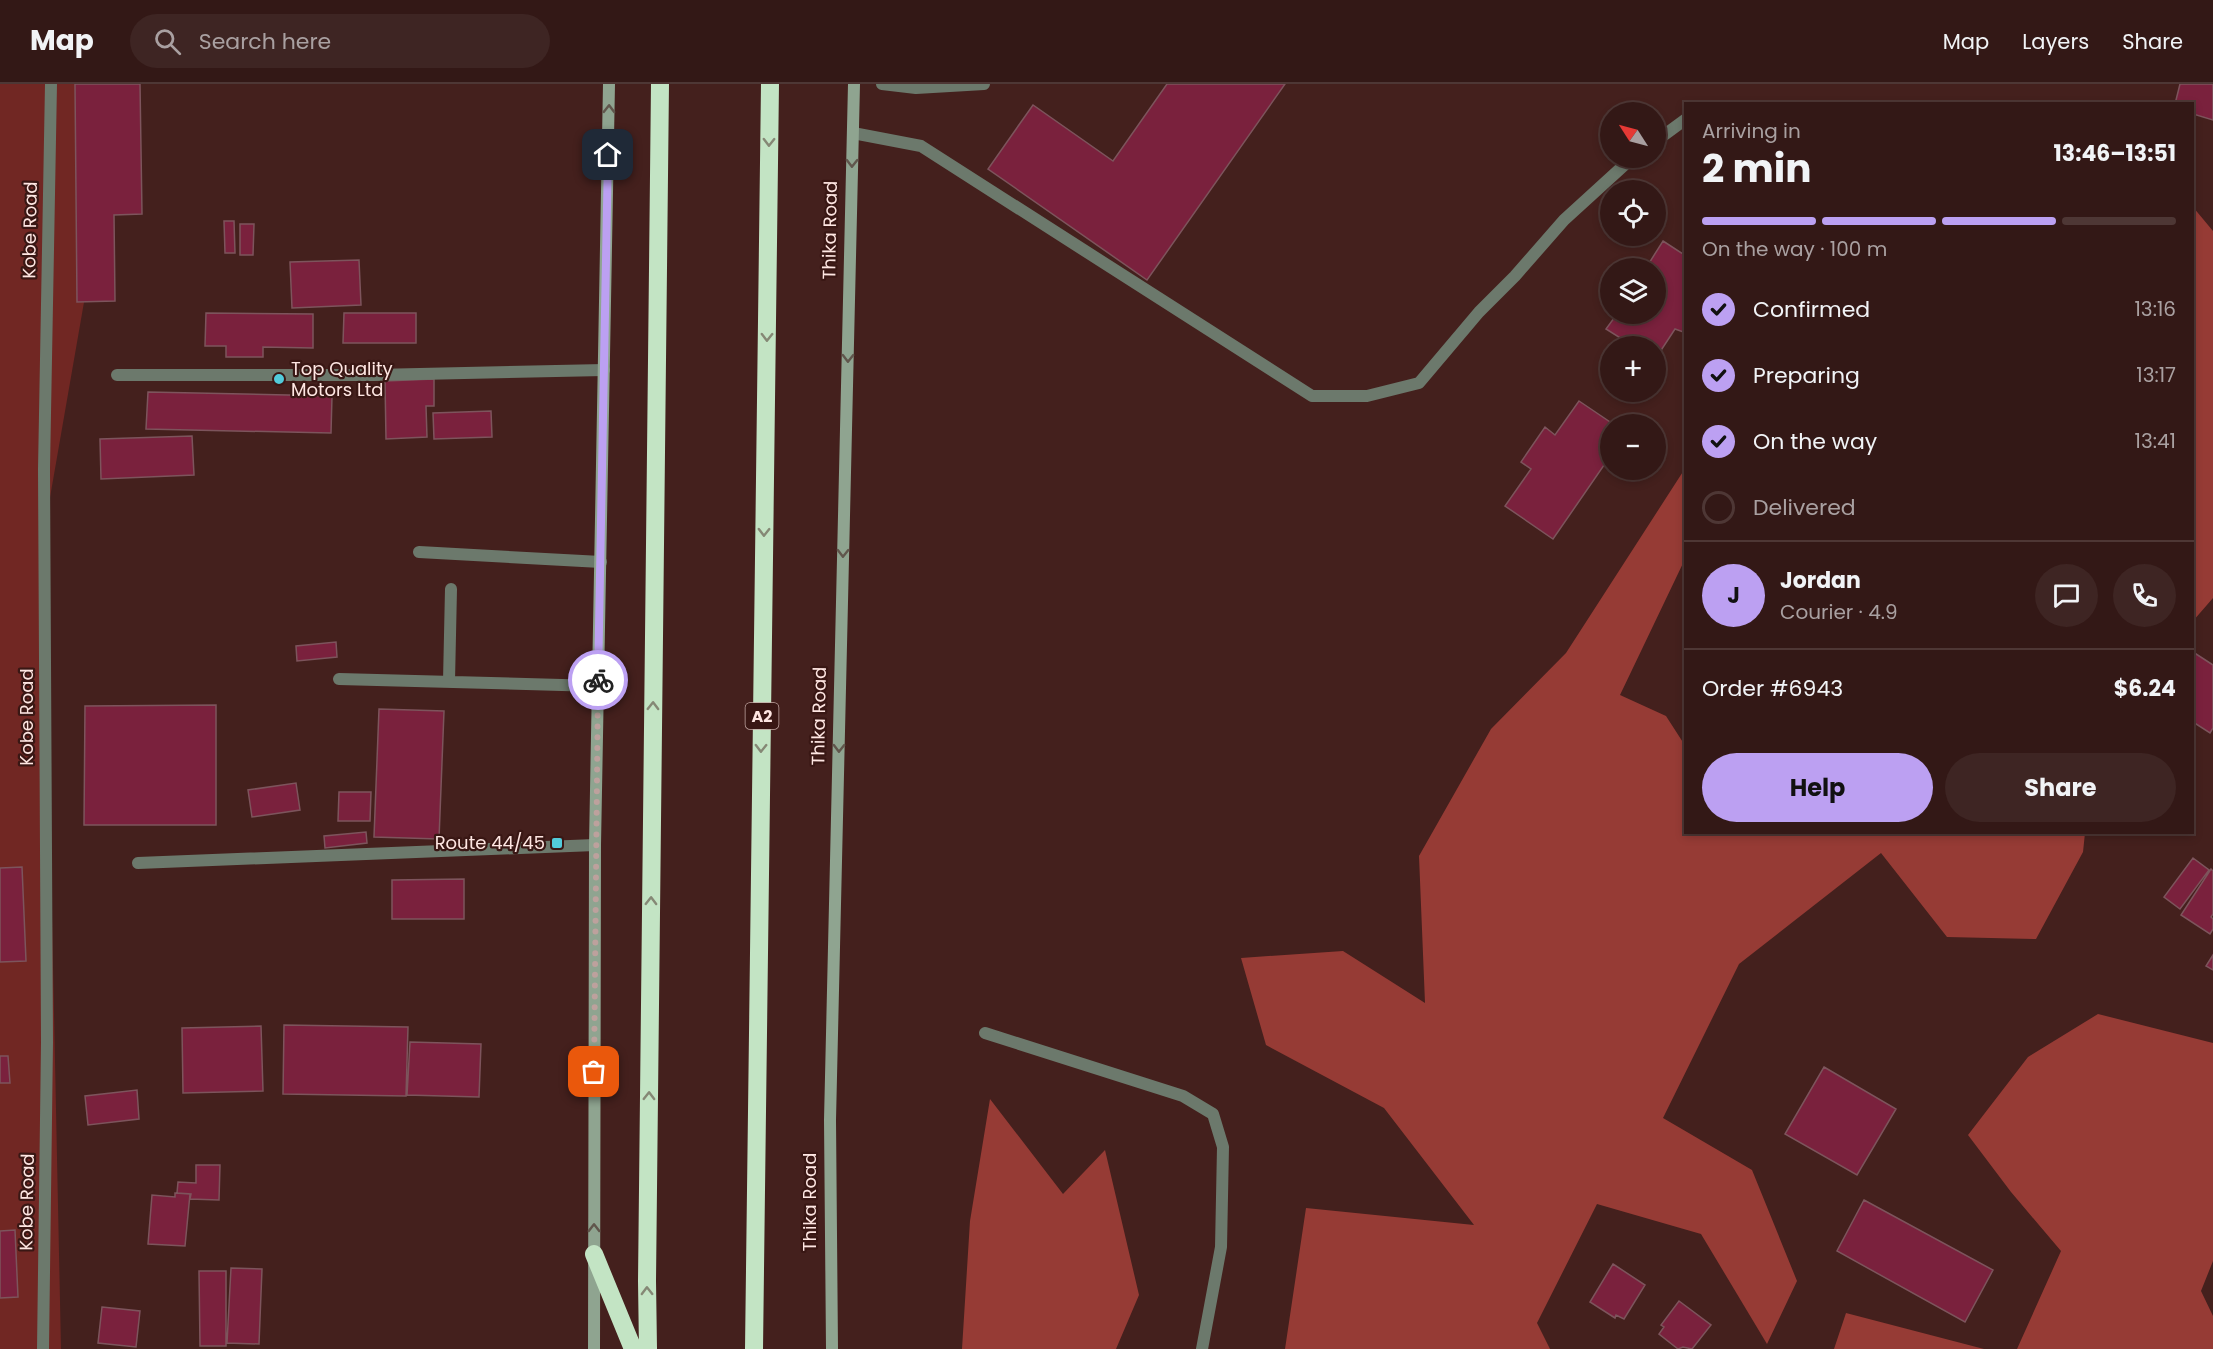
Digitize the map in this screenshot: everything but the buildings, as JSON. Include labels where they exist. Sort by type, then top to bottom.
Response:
[{"type":"highway","points":[[648,1349],[660,84]]},
{"type":"highway","name":"A2","points":[[754,1349],[770,84]]},
{"type":"highway","points":[[594,1254],[633,1349]]},
{"type":"main road","points":[[594,1349],[595,846],[609,84]]},
{"type":"main road","name":"Thika Road","points":[[832,1349],[831,1108],[854,84]]},
{"type":"street","name":"Kobe Road","points":[[43,1349],[47,1042],[44,469],[51,84]]},
{"type":"street","points":[[882,84],[916,88],[984,84]]},
{"type":"street","points":[[1666,134],[1684,121]]},
{"type":"street","points":[[853,133],[921,146],[1311,396],[1367,396],[1419,383],[1479,312],[1515,276],[1564,220],[1621,168]]},
{"type":"street","points":[[117,375],[374,375],[604,370]]},
{"type":"street","points":[[419,552],[601,562]]},
{"type":"street","points":[[449,681],[451,589]]},
{"type":"street","points":[[339,679],[598,686]]},
{"type":"street","points":[[138,863],[595,846]]},
{"type":"street","points":[[986,1033],[1184,1095],[1213,1114],[1223,1147],[1221,1246],[1202,1349]]},
{"type":"shaded area","points":[[0,84],[122,84],[44,532],[61,1349],[0,1349]]},
{"type":"shaded area","points":[[2194,208],[2213,231],[2213,598],[2194,620]]},
{"type":"shaded area","points":[[1684,470],[1684,561],[1620,695],[1666,716],[1684,744],[1684,834],[2085,834],[2083,852],[2036,939],[1947,937],[1881,853],[1739,964],[1663,1118],[1752,1170],[1797,1281],[1767,1344],[1701,1234],[1597,1204],[1537,1323],[1550,1349],[1285,1349],[1306,1208],[1474,1225],[1384,1108],[1266,1045],[1241,958],[1343,951],[1425,1003],[1419,856],[1491,729],[1566,653]]},
{"type":"shaded area","points":[[2098,1014],[2213,1043],[2213,1261],[2201,1291],[2213,1316],[2213,1349],[2017,1349],[2061,1251],[2011,1192],[1968,1135],[2028,1057]]},
{"type":"shaded area","points":[[990,1099],[1063,1194],[1105,1150],[1139,1295],[1116,1349],[962,1349],[970,1221]]},
{"type":"shaded area","points":[[1846,1313],[1984,1349],[1834,1349]]},
{"type":"way so far","points":[[594,1072],[598,680]]},
{"type":"place","name":"Top Quality Motors Ltd","points":[[279,379]]},
{"type":"place","name":"Route 44/45","points":[[557,843]]},
{"type":"route","points":[[598,680],[608,155]]}]
